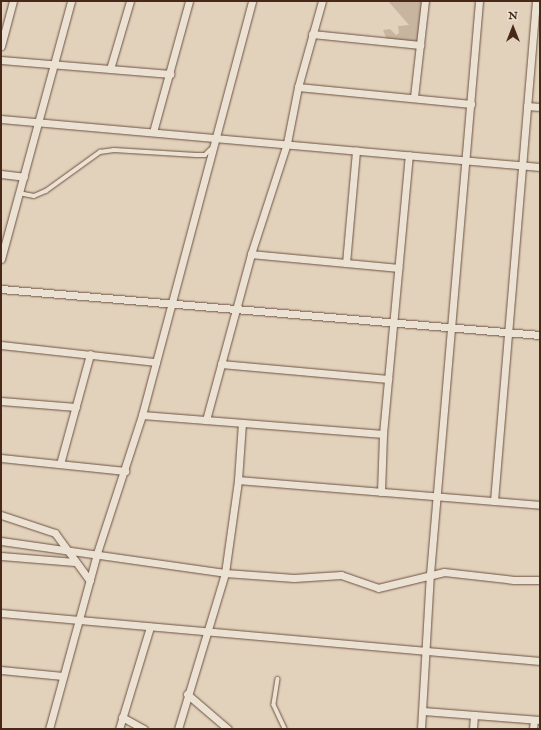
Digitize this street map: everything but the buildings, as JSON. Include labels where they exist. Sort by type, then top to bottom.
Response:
[{"type":"street","points":[[1,46],[13,1]]},
{"type":"street","points":[[1,259],[72,1]]},
{"type":"street","points":[[110,69],[130,1]]},
{"type":"street","points":[[153,132],[189,1]]},
{"type":"street","points":[[49,729],[97,553],[142,415],[214,137],[252,1]]},
{"type":"street","points":[[206,420],[252,254],[287,143],[298,87],[322,1]]},
{"type":"street","points":[[414,98],[425,1]]},
{"type":"street","points":[[421,729],[427,651],[430,574],[438,496],[479,1]]},
{"type":"street","points":[[494,501],[536,1]]},
{"type":"street","points":[[312,34],[420,45]]},
{"type":"street","points":[[1,60],[170,74]]},
{"type":"street","points":[[298,87],[471,104]]},
{"type":"street","points":[[527,106],[540,107]]},
{"type":"street","points":[[1,119],[38,124],[287,143],[540,166]]},
{"type":"street","points":[[346,263],[356,150]]},
{"type":"street","points":[[381,492],[383,434],[409,155]]},
{"type":"street","points":[[1,174],[24,177]]},
{"type":"street","points":[[252,254],[398,268]]},
{"type":"street","points":[[1,289],[540,335]]},
{"type":"street","points":[[1,345],[156,362]]},
{"type":"street","points":[[60,464],[90,354]]},
{"type":"street","points":[[221,364],[388,379]]},
{"type":"street","points":[[1,401],[76,408]]},
{"type":"street","points":[[142,415],[383,434]]},
{"type":"street","points":[[178,729],[187,694],[208,632],[225,573],[238,480],[242,423]]},
{"type":"street","points":[[1,458],[125,471]]},
{"type":"street","points":[[238,480],[540,505]]},
{"type":"street","points":[[1,515],[55,533],[90,581]]},
{"type":"street","points":[[1,541],[97,553],[225,573],[294,578],[341,576],[378,588],[430,574],[459,572],[514,580],[540,580]]},
{"type":"street","points":[[1,556],[75,562]]},
{"type":"street","points":[[1,612],[150,627],[540,661]]},
{"type":"street","points":[[119,729],[150,627]]},
{"type":"street","points":[[1,670],[63,676]]},
{"type":"street","points":[[187,694],[228,729]]},
{"type":"street","points":[[423,711],[537,720],[534,729]]},
{"type":"street","points":[[473,729],[474,715]]},
{"type":"street","points":[[122,717],[144,729]]},
{"type":"lane","points":[[19,193],[34,196],[46,191],[100,152],[114,150],[205,155],[211,149]]},
{"type":"lane","points":[[278,679],[274,705],[285,729]]},
{"type":"shaded area","points":[[388,1],[425,1],[420,45],[388,42],[383,30],[390,29],[396,35],[399,33],[398,26],[409,25]]}]
